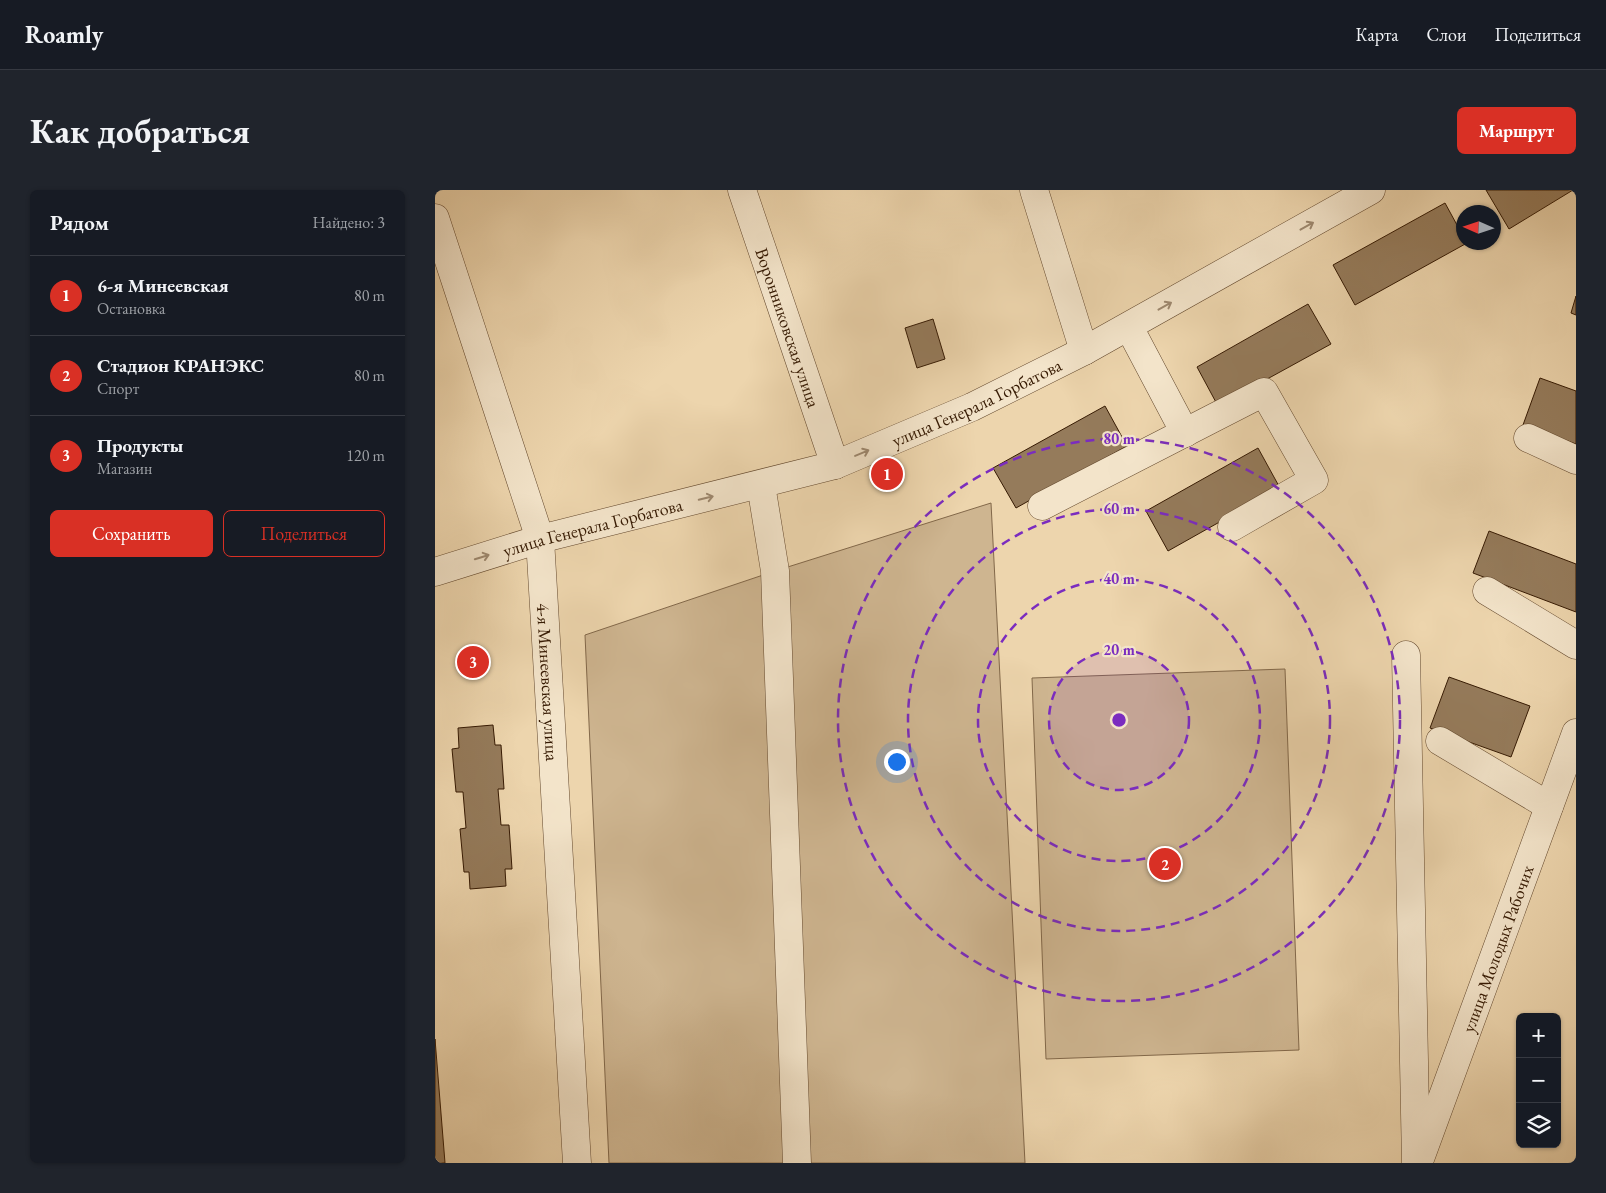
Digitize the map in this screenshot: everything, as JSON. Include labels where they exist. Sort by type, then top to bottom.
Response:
[{"type":"street","name":"Воронниковская улица","points":[[742,190],[835,465]]},
{"type":"street","points":[[1034,190],[1084,351]]},
{"type":"street","name":"улица Генерала Горбатова","points":[[435,572],[540,539],[835,465],[972,406],[1084,351],[1129,326],[1343,197],[1371,190]]},
{"type":"street","name":"4-я Минеевская улица","points":[[435,218],[540,539],[577,1163]]},
{"type":"street","points":[[1129,326],[1185,433]]},
{"type":"street","points":[[1042,506],[1264,392],[1314,480],[1232,527]]},
{"type":"street","points":[[1528,438],[1576,460]]},
{"type":"street","points":[[761,484],[775,571],[797,1163]]},
{"type":"street","points":[[1487,591],[1576,646]]},
{"type":"street","points":[[1406,655],[1418,1163]]},
{"type":"street","name":"улица Молодых Рабочих","points":[[1418,1163],[1576,732]]},
{"type":"street","points":[[1440,741],[1549,806]]},
{"type":"shaded area","points":[[991,503],[1025,1163],[609,1163],[585,635],[775,571]]},
{"type":"shaded area","points":[[1285,669],[1299,1050],[1046,1059],[1032,678]]},
{"type":"building","points":[[1486,190],[1573,190],[1509,229],[1501,215],[1501,205],[1495,205]]},
{"type":"building","points":[[1445,203],[1456,223],[1456,249],[1355,305],[1333,265]]},
{"type":"building","points":[[1576,296],[1576,315],[1571,313]]},
{"type":"building","points":[[1308,304],[1331,344],[1218,406],[1197,367]]},
{"type":"building","points":[[933,319],[945,359],[917,368],[905,328]]},
{"type":"building","points":[[1540,378],[1576,391],[1576,444],[1523,425]]},
{"type":"building","points":[[1105,406],[1127,446],[1016,508],[993,468]]},
{"type":"building","points":[[1258,448],[1280,488],[1168,551],[1146,511]]},
{"type":"building","points":[[1489,531],[1576,564],[1576,612],[1473,573]]},
{"type":"building","points":[[483,654],[484,668],[464,670],[462,656]]},
{"type":"building","points":[[1449,677],[1530,706],[1511,757],[1430,728]]},
{"type":"building","points":[[493,725],[495,745],[501,745],[504,789],[498,789],[501,825],[509,825],[512,869],[505,869],[506,886],[470,889],[469,872],[464,872],[460,829],[466,828],[463,792],[456,792],[452,749],[459,748],[458,728]]},
{"type":"building","points":[[435,1039],[445,1163],[435,1163]]},
{"type":"place","name":"6-я Минеевская","points":[[887,474]]},
{"type":"place","name":"Продукты","points":[[473,662]]},
{"type":"place","name":"Стадион КРАНЭКС","points":[[1165,864]]}]
